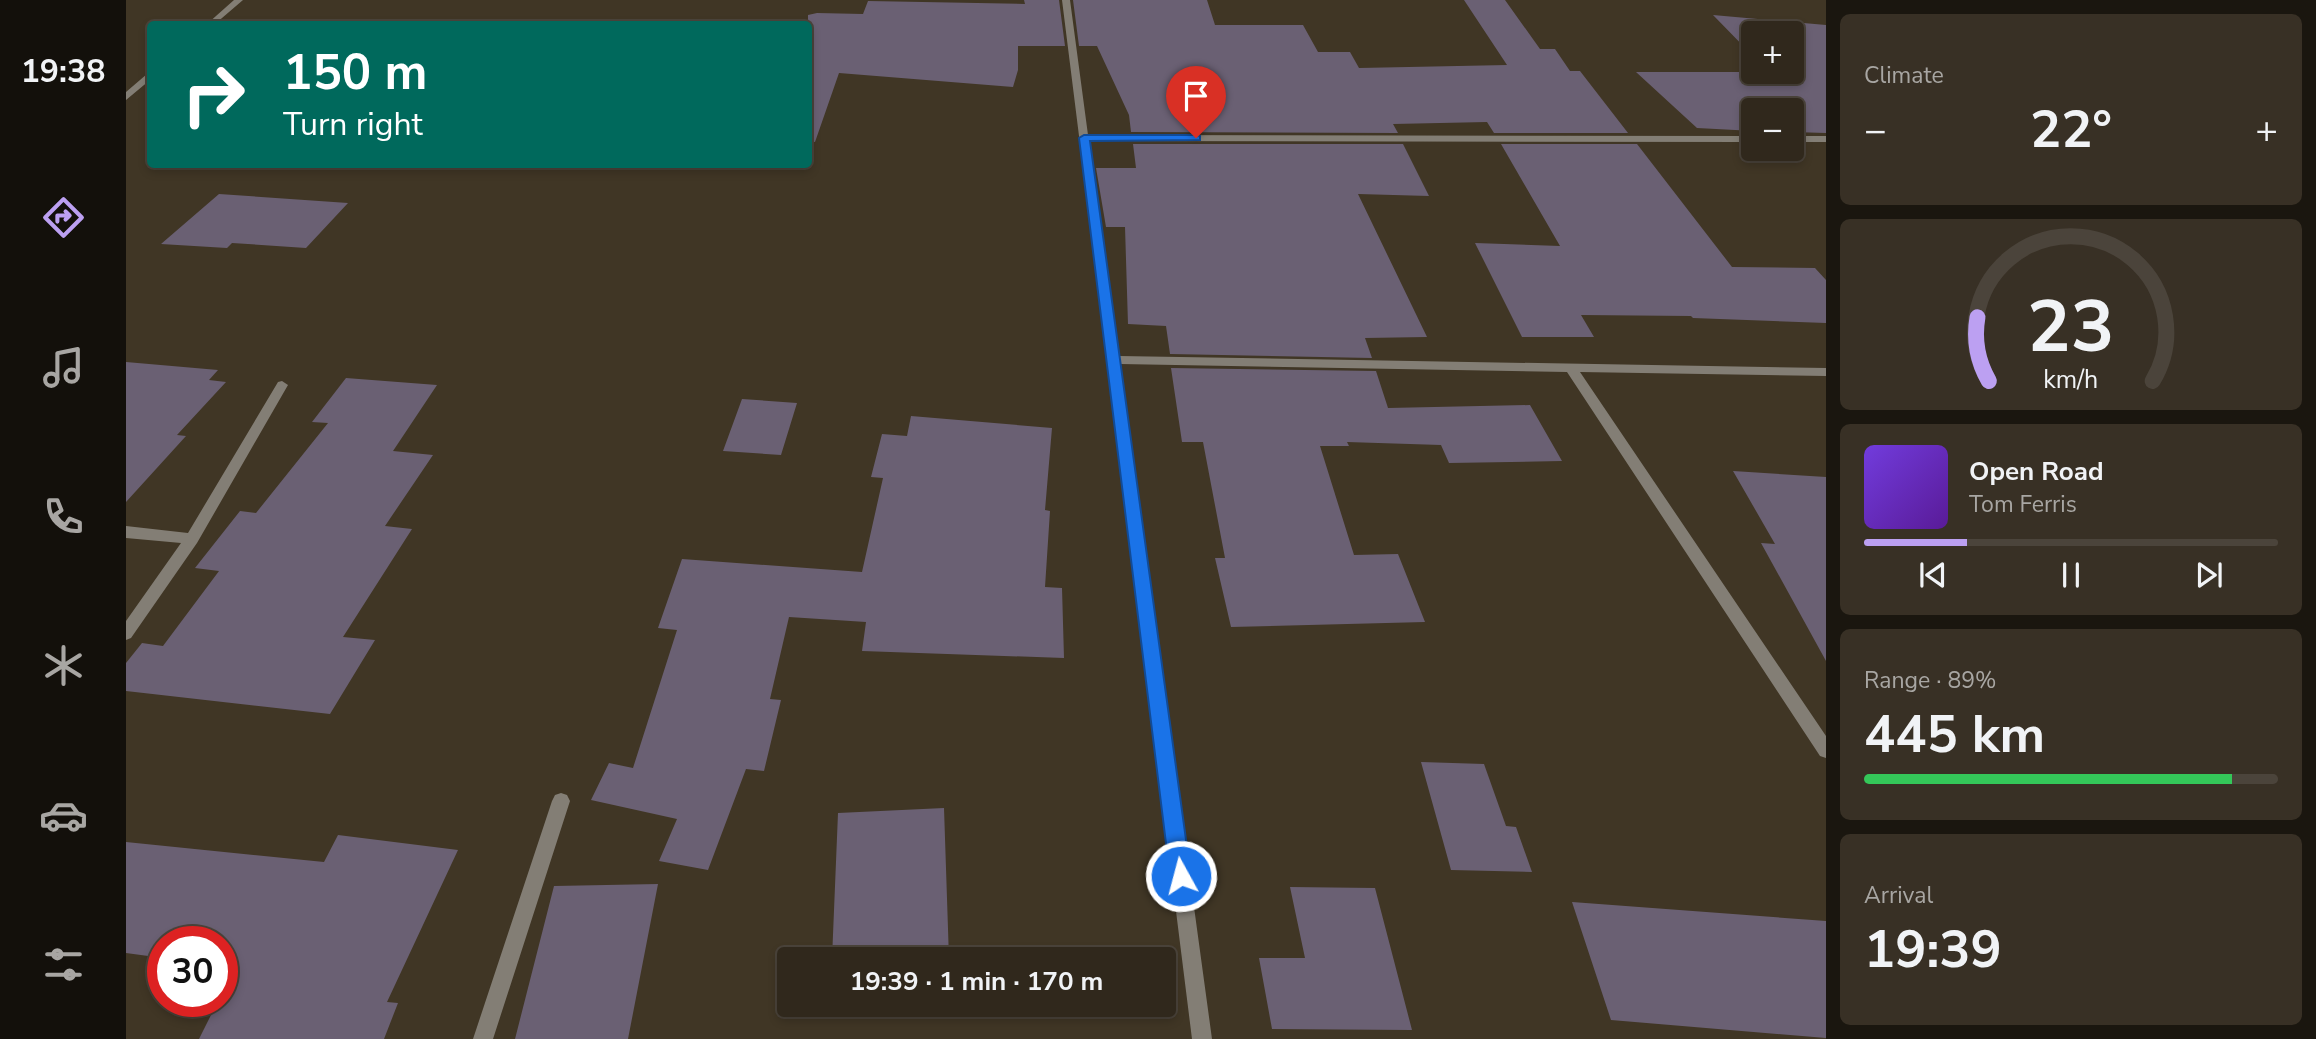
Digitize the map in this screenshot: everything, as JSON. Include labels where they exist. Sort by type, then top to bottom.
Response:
[{"type":"street","points":[[214,21],[239,0]]},
{"type":"street","points":[[1066,0],[1202,1039]]},
{"type":"street","points":[[126,97],[147,79]]},
{"type":"street","points":[[1084,138],[1741,139]]},
{"type":"street","points":[[1804,139],[1826,139]]},
{"type":"street","points":[[1113,360],[1826,372]]},
{"type":"street","points":[[1571,368],[1826,750]]},
{"type":"street","points":[[126,633],[192,539],[282,385]]},
{"type":"street","points":[[126,532],[192,539]]},
{"type":"street","points":[[483,1039],[561,801]]},
{"type":"building","points":[[1024,0],[1059,0],[1065,46],[1018,46],[1018,70],[1013,87],[839,73],[815,142],[812,142],[812,21],[808,21],[808,15],[863,14],[868,1],[1025,4]]},
{"type":"building","points":[[1073,0],[1207,0],[1215,25],[1303,25],[1318,52],[1350,52],[1359,68],[1507,65],[1464,0],[1505,0],[1540,49],[1555,49],[1570,71],[1580,71],[1628,133],[1494,133],[1487,122],[1393,124],[1398,133],[1131,132],[1129,115],[1097,46],[1079,46]]},
{"type":"building","points":[[1713,15],[1781,21],[1741,21],[1741,44]]},
{"type":"building","points":[[1804,23],[1826,25],[1826,133],[1804,132],[1804,98],[1741,98],[1741,130],[1697,128],[1636,72],[1741,72],[1741,84],[1804,84]]},
{"type":"building","points":[[1133,144],[1403,144],[1429,196],[1358,194],[1427,337],[1365,338],[1372,358],[1170,354],[1166,326],[1128,324],[1125,227],[1106,227],[1096,168],[1136,168]]},
{"type":"building","points":[[1501,144],[1637,144],[1732,267],[1815,268],[1826,280],[1826,323],[1691,316],[1581,315],[1594,337],[1522,337],[1475,243],[1560,246]]},
{"type":"building","points":[[219,194],[348,203],[306,248],[232,243],[227,248],[161,244]]},
{"type":"building","points":[[126,362],[218,370],[209,380],[226,382],[177,435],[186,436],[126,502]]},
{"type":"building","points":[[1171,368],[1376,371],[1388,408],[1530,405],[1562,461],[1449,463],[1441,445],[1347,442],[1349,446],[1320,446],[1354,555],[1398,554],[1425,622],[1231,627],[1215,558],[1225,558],[1203,442],[1182,442]]},
{"type":"building","points":[[346,378],[437,385],[393,451],[433,455],[385,526],[412,529],[343,637],[375,640],[330,714],[126,691],[126,663],[142,643],[163,646],[219,571],[195,568],[240,511],[256,513],[328,423],[312,422]]},
{"type":"building","points":[[742,399],[797,403],[781,455],[723,451]]},
{"type":"building","points":[[911,416],[1052,428],[1045,510],[1050,511],[1045,587],[1062,588],[1064,658],[862,651],[866,622],[789,617],[770,699],[781,700],[764,771],[746,769],[708,870],[659,861],[677,819],[591,800],[609,763],[633,768],[677,630],[658,628],[682,559],[862,572],[883,478],[871,477],[882,434],[907,436]]},
{"type":"building","points":[[1733,471],[1826,477],[1826,661],[1761,543],[1775,544]]},
{"type":"building","points":[[1421,762],[1484,764],[1506,826],[1516,827],[1532,872],[1451,870]]},
{"type":"building","points":[[944,808],[949,947],[832,947],[838,813]]},
{"type":"building","points":[[338,835],[458,850],[387,1002],[398,1003],[384,1039],[199,1039],[210,1017],[238,1017],[238,926],[147,926],[147,956],[126,953],[126,842],[324,862]]},
{"type":"building","points":[[658,884],[628,1039],[515,1039],[554,886]]},
{"type":"building","points":[[1290,887],[1375,888],[1412,1030],[1272,1029],[1259,958],[1305,958]]},
{"type":"building","points":[[1572,902],[1826,921],[1826,1038],[1611,1020]]},
{"type":"route","points":[[1181,876],[1084,138],[1196,138]]}]
